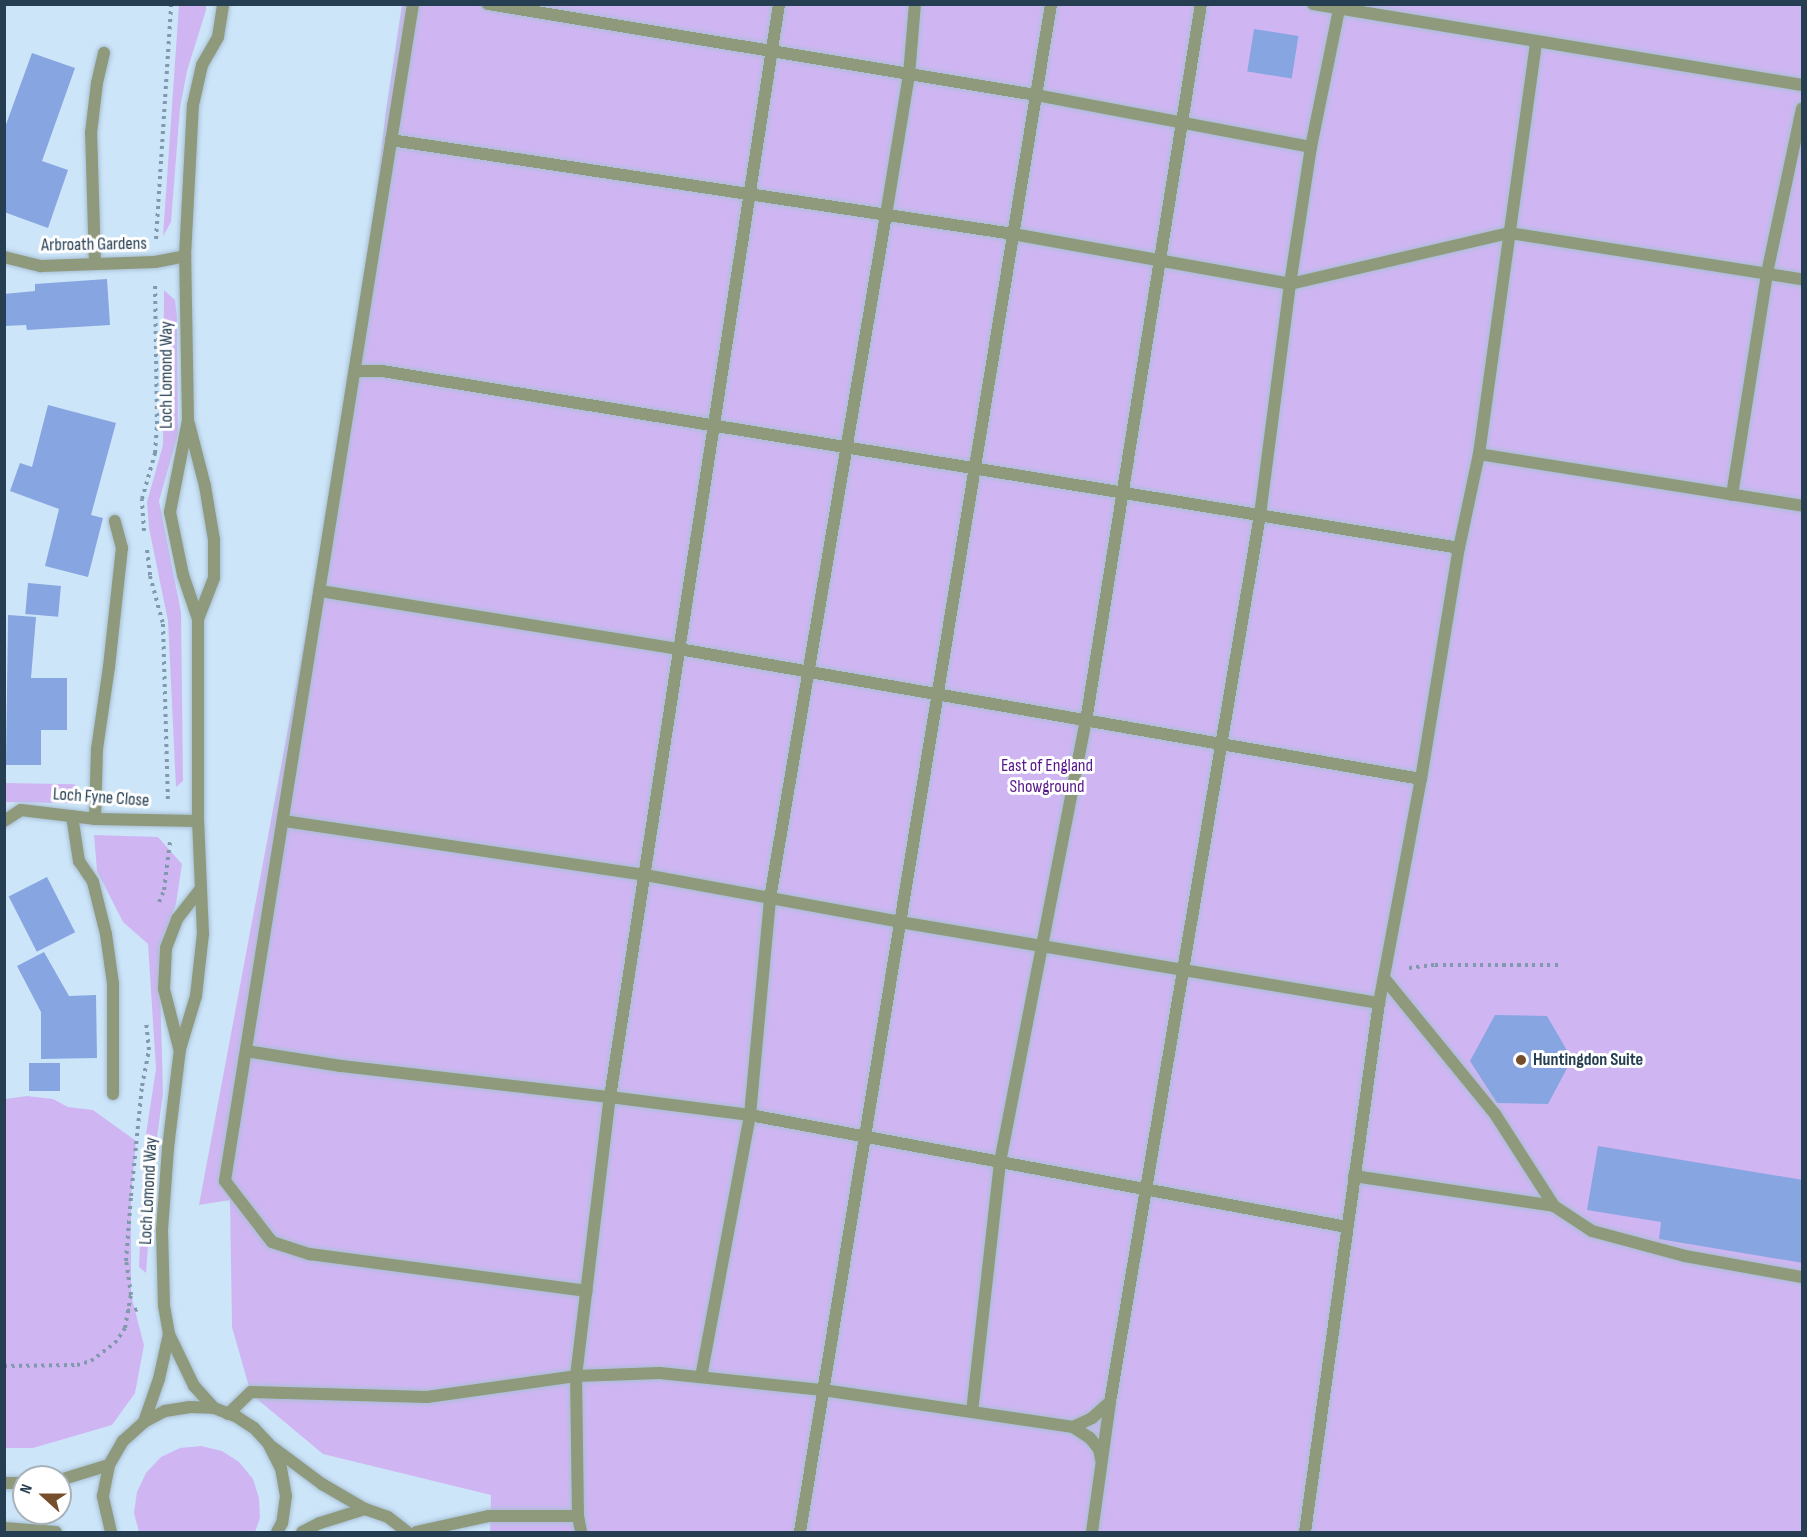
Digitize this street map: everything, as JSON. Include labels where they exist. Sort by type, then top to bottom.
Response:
[{"type":"street","name":"Loch Lomond Way","points":[[214,1408],[194,1386],[169,1334],[164,1306],[162,1230],[168,1148],[180,1049],[196,996],[203,934],[198,820],[198,619],[183,575],[170,512],[188,420],[185,256],[193,105],[202,65],[218,37],[223,4]]},
{"type":"street","points":[[413,4],[225,1181],[272,1242],[310,1254],[587,1291]]},
{"type":"street","points":[[488,4],[772,53],[1036,94],[1311,147]]},
{"type":"street","points":[[581,1533],[578,1516],[576,1376],[610,1097],[779,4]]},
{"type":"street","points":[[701,1377],[750,1116],[770,898],[848,447],[909,75],[915,4]]},
{"type":"street","points":[[800,1533],[1051,4]]},
{"type":"street","points":[[972,1412],[1000,1162],[1086,721],[1125,492],[1159,260],[1201,4]]},
{"type":"street","points":[[1313,4],[1536,43],[1803,85]]},
{"type":"street","points":[[1092,1533],[1110,1402],[1260,515],[1290,284],[1311,147],[1339,9]]},
{"type":"street","points":[[1305,1533],[1379,1003],[1421,779],[1459,548],[1479,454],[1536,43]]},
{"type":"street","points":[[95,264],[91,133],[97,83],[104,53]]},
{"type":"street","points":[[1732,495],[1767,273],[1803,109]]},
{"type":"street","points":[[391,140],[1013,234],[1290,284],[1510,233],[1803,279]]},
{"type":"street","name":"Arbroath Gardens","points":[[4,257],[41,266],[154,262],[185,256]]},
{"type":"street","points":[[355,371],[382,371],[1459,548]]},
{"type":"street","points":[[188,420],[205,486],[214,540],[214,578],[198,619]]},
{"type":"street","points":[[1479,454],[1803,506]]},
{"type":"street","points":[[95,819],[97,749],[110,667],[122,548],[115,521]]},
{"type":"street","points":[[320,591],[680,649],[1421,779]]},
{"type":"street","name":"Loch Fyne Close","points":[[4,821],[21,810],[95,819],[198,820]]},
{"type":"street","points":[[72,816],[79,861],[93,882],[106,934],[113,984],[113,1094]]},
{"type":"street","points":[[284,821],[645,875],[900,922],[1379,1003]]},
{"type":"street","name":"Loch Lomond Way","points":[[180,1049],[164,989],[166,948],[177,918],[200,890]]},
{"type":"street","points":[[1384,978],[1495,1114],[1554,1206],[1592,1231],[1685,1256],[1803,1277]]},
{"type":"street","points":[[246,1051],[341,1066],[610,1097],[750,1116],[1347,1227]]},
{"type":"street","points":[[1354,1176],[1554,1206]]},
{"type":"street","name":"Loch Lomond Way","points":[[144,1422],[159,1379],[169,1334]]},
{"type":"street","points":[[228,1414],[251,1392],[427,1397],[576,1376],[660,1373],[823,1390],[1073,1427],[1090,1438],[1099,1449],[1102,1463]]},
{"type":"street","points":[[1073,1427],[1092,1418],[1110,1402]]},
{"type":"street","points":[[111,1533],[103,1496],[109,1465],[123,1441],[144,1422],[165,1411],[189,1407],[214,1408],[254,1428],[268,1443],[322,1484],[365,1509],[388,1517],[407,1533]]},
{"type":"street","points":[[268,1443],[281,1468],[286,1496],[282,1523],[277,1533]]},
{"type":"street","points":[[72,1476],[109,1465]]},
{"type":"street","points":[[302,1533],[320,1523],[365,1509]]},
{"type":"street","points":[[416,1533],[489,1516],[578,1516]]},
{"type":"street","points":[[4,1528],[56,1533]]},
{"type":"path","points":[[156,907],[164,890],[170,858],[163,624],[150,576],[142,499],[155,453],[158,424],[154,262],[171,4]]},
{"type":"path","points":[[1384,978],[1406,968],[1435,965],[1558,965]]},
{"type":"path","points":[[4,1366],[77,1365],[91,1361],[115,1344],[125,1328],[131,1295],[126,1261],[131,1196],[142,1086],[149,1050],[146,1020]]},
{"type":"green space","points":[[179,5],[206,5],[206,10],[187,71],[180,108],[171,222],[163,236]]},
{"type":"green space","name":"East of England Showground","points":[[402,5],[1802,5],[1802,1532],[490,1532],[491,1495],[323,1454],[251,1394],[232,1327],[230,1200],[199,1205],[355,371],[386,111]]},
{"type":"green space","points":[[164,290],[175,300],[177,317],[178,434],[159,501],[181,612],[183,781],[176,787],[168,621],[149,528],[147,502],[163,445]]},
{"type":"green space","points":[[5,783],[75,784],[75,803],[5,802]]},
{"type":"green space","points":[[94,835],[158,837],[182,864],[176,904],[159,951],[163,1093],[154,1160],[146,1273],[139,1267],[144,1147],[156,1069],[148,944],[123,922],[97,871]]},
{"type":"green space","points":[[27,1096],[53,1099],[68,1107],[93,1110],[136,1141],[131,1196],[131,1295],[144,1345],[135,1393],[112,1425],[33,1448],[4,1448],[5,1099]]},
{"type":"green space","points":[[201,1446],[222,1451],[239,1462],[253,1479],[259,1498],[260,1518],[255,1532],[139,1532],[134,1513],[137,1492],[146,1473],[161,1457],[180,1448]]},
{"type":"building","points":[[1254,29],[1298,36],[1292,79],[1247,71]]},
{"type":"building","points":[[32,53],[75,68],[42,161],[68,170],[48,228],[4,212],[4,130]]},
{"type":"building","points":[[107,279],[110,325],[27,330],[26,325],[4,326],[4,294],[35,291],[35,284]]},
{"type":"building","points":[[48,405],[116,423],[91,515],[103,518],[88,577],[45,566],[59,509],[10,491],[20,463],[32,467]]},
{"type":"building","points":[[28,583],[61,586],[58,617],[25,614]]},
{"type":"building","points":[[8,615],[36,617],[31,678],[67,678],[67,730],[41,730],[41,765],[6,765]]},
{"type":"building","points":[[47,877],[75,932],[37,952],[9,897]]},
{"type":"building","points":[[44,952],[69,996],[96,995],[97,1058],[41,1059],[41,1012],[17,966]]},
{"type":"building","name":"Huntingdon Suite","points":[[1495,1015],[1547,1016],[1572,1059],[1548,1104],[1497,1103],[1470,1061]]},
{"type":"building","points":[[29,1063],[60,1063],[60,1091],[29,1091]]},
{"type":"building","points":[[1598,1146],[1803,1180],[1803,1263],[1659,1239],[1661,1222],[1587,1210]]},
{"type":"place","name":"Huntingdon Suite","points":[[1521,1060]]}]
